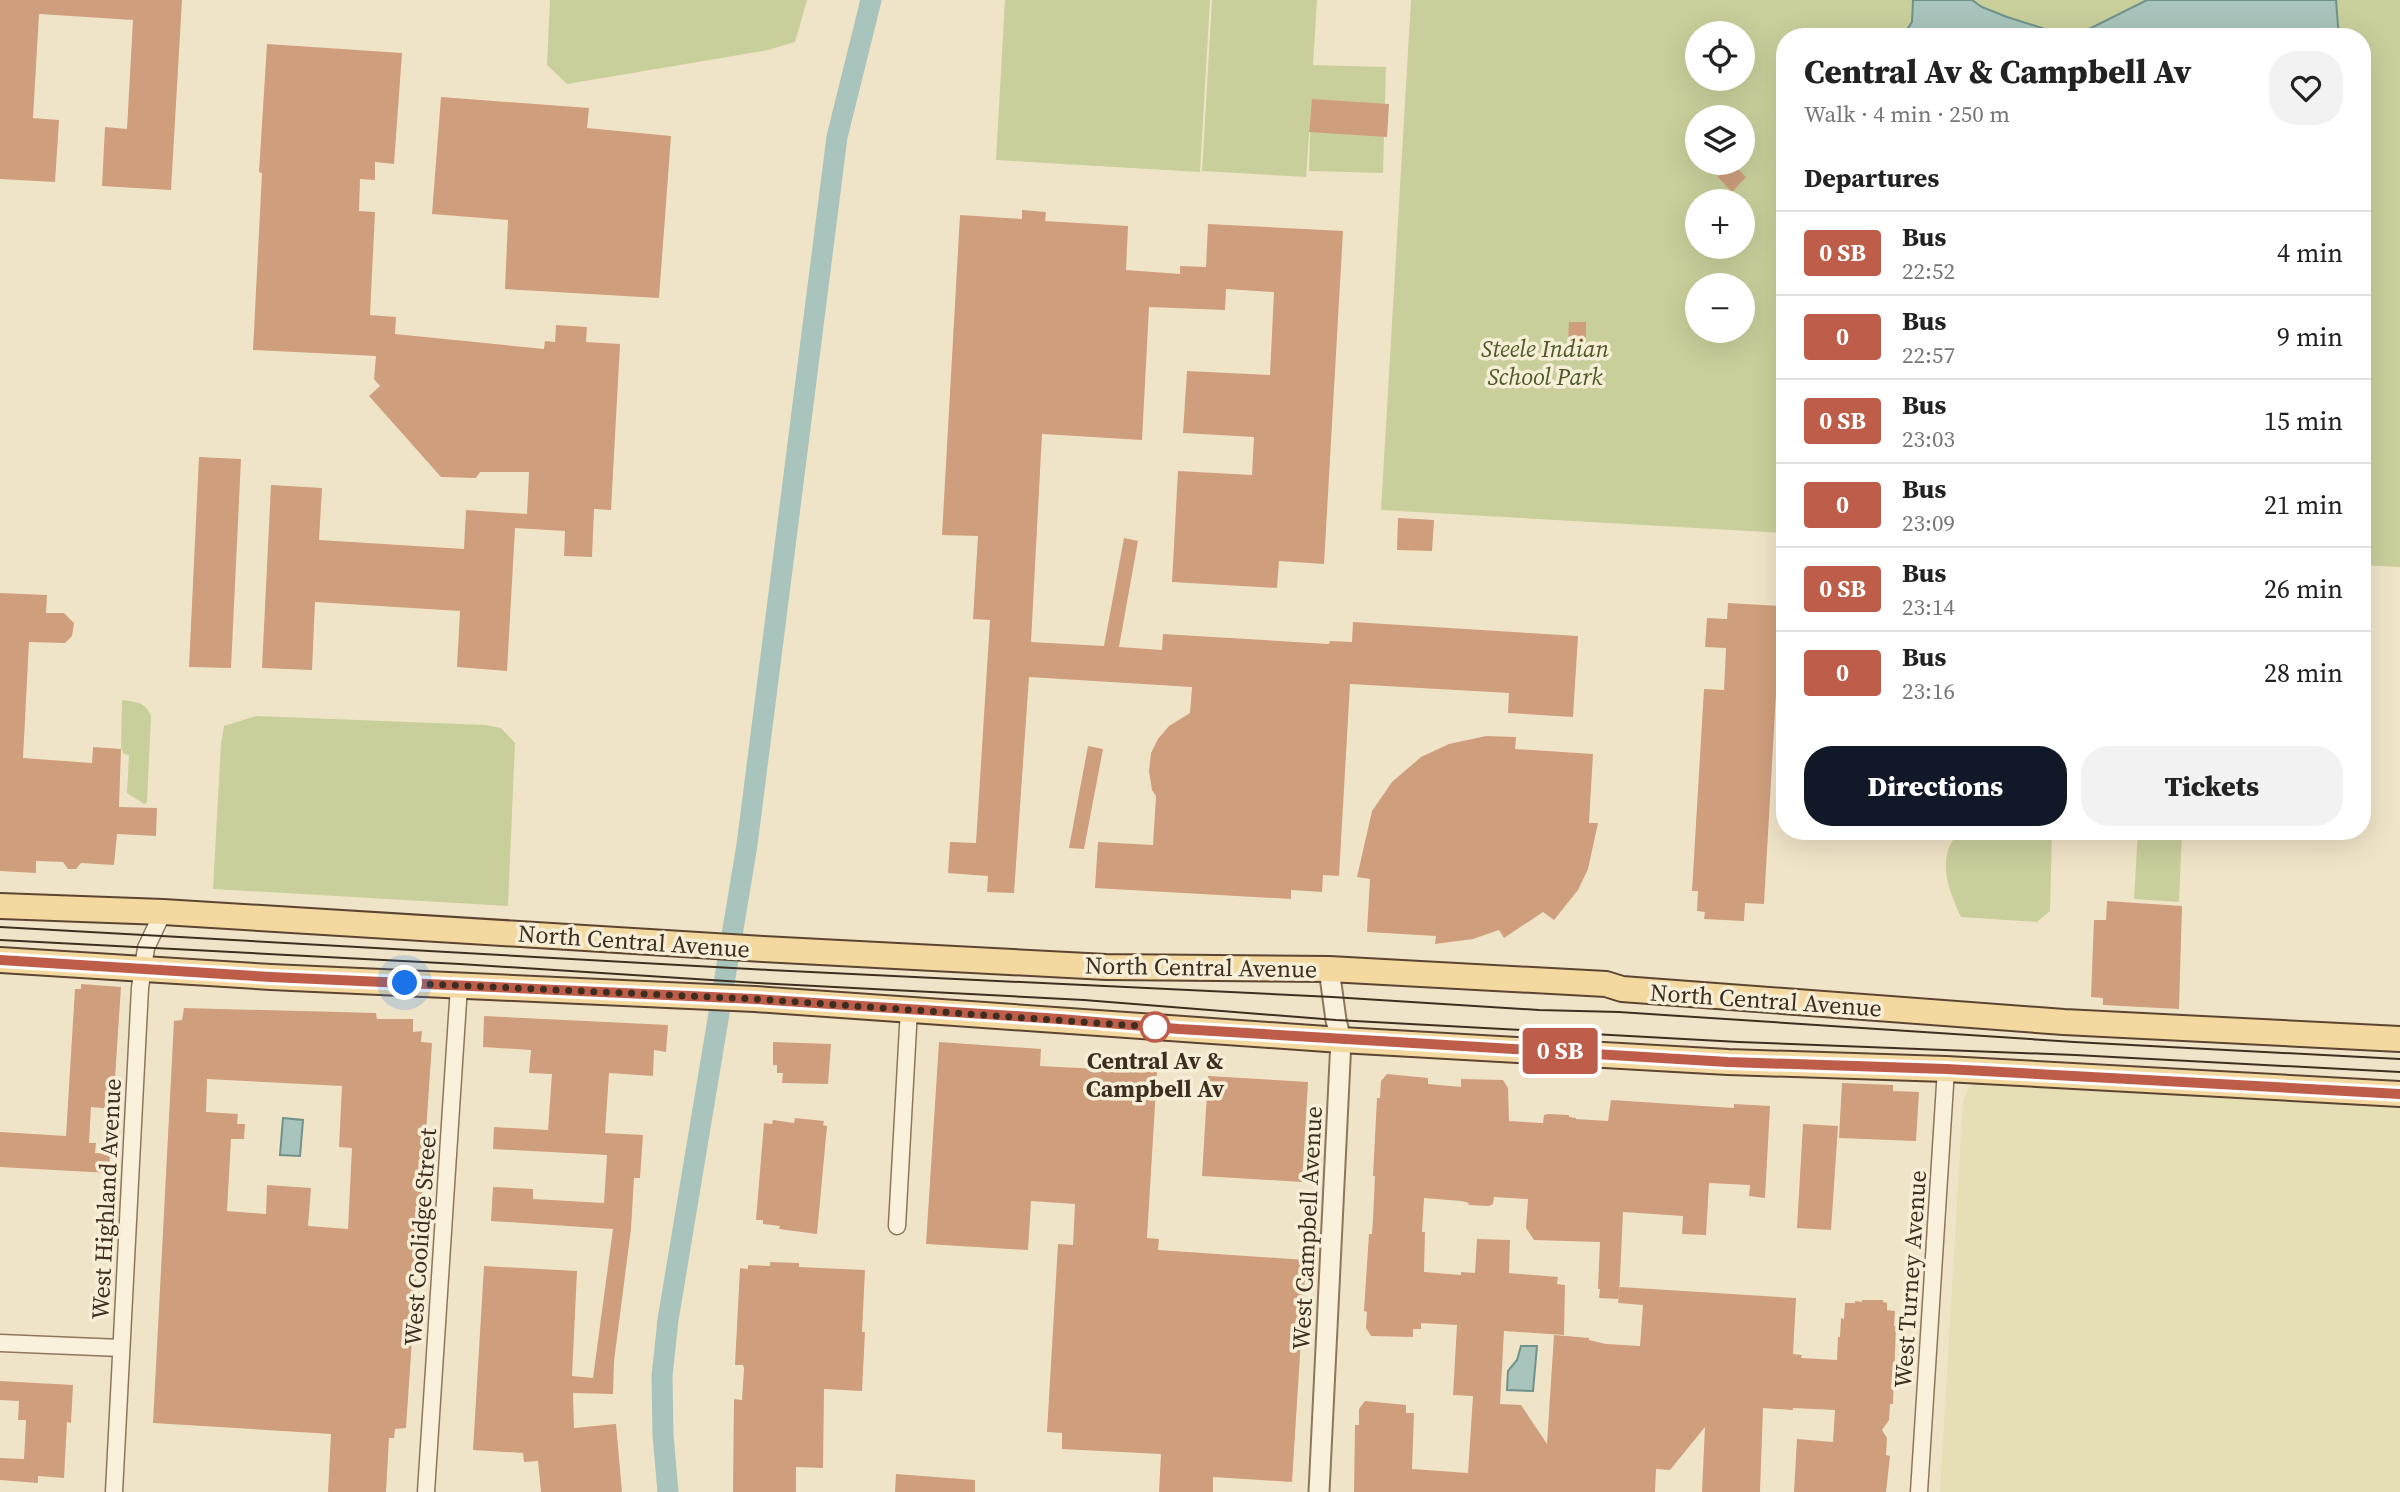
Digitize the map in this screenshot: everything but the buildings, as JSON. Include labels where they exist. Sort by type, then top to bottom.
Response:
[{"type":"main road","name":"North Central Avenue","points":[[0,906],[163,912],[1106,967],[1329,969],[1606,984],[1622,989],[2064,1022],[2400,1039]]},
{"type":"main road","name":"North Central Avenue","points":[[0,960],[271,977],[755,999],[1341,1040],[2400,1094]]},
{"type":"street","name":"West Highland Avenue","points":[[114,1492],[142,968],[146,948],[163,912]]},
{"type":"street","name":"West Campbell Avenue","points":[[1319,1492],[1341,1040],[1329,969]]},
{"type":"street","name":"West Coolidge Street","points":[[426,1492],[459,986]]},
{"type":"street","points":[[897,1226],[909,1009]]},
{"type":"street","name":"West Turney Avenue","points":[[1919,1492],[1946,1069]]},
{"type":"street","points":[[0,1343],[121,1348]]},
{"type":"shaded area","points":[[1979,1082],[2400,1104],[2400,1492],[1940,1492],[1963,1101],[1968,1089]]},
{"type":"green space","points":[[550,0],[807,0],[795,42],[768,50],[567,84],[547,65]]},
{"type":"green space","points":[[1005,0],[1210,0],[1200,172],[996,160]]},
{"type":"green space","points":[[1212,0],[1317,0],[1313,65],[1386,67],[1383,173],[1309,171],[1311,105],[1306,177],[1202,171]]},
{"type":"green space","name":"Steele Indian School Park","points":[[1411,0],[2400,0],[2400,567],[2371,565],[2371,28],[1776,28],[1776,532],[1381,510]]},
{"type":"green space","points":[[122,700],[143,705],[151,716],[147,802],[144,804],[127,793],[129,755],[124,754],[121,748]]},
{"type":"green space","points":[[256,716],[486,725],[501,728],[515,743],[508,906],[213,889],[224,726]]},
{"type":"green space","points":[[2052,840],[2050,911],[2037,922],[1961,917],[1946,873],[1952,841]]},
{"type":"green space","points":[[2137,840],[2182,840],[2179,902],[2134,899]]},
{"type":"water","points":[[1913,0],[1972,0],[1982,7],[2042,28],[1908,28],[1912,22]]},
{"type":"water","points":[[2147,0],[2336,0],[2339,28],[2091,28]]},
{"type":"water","points":[[283,1118],[303,1120],[300,1156],[280,1155]]},
{"type":"water","points":[[1521,1346],[1537,1346],[1533,1391],[1507,1390],[1508,1371],[1517,1360]]},
{"type":"waterway","points":[[668,1492],[662,1376],[668,1320],[747,845],[837,137],[871,0]]},
{"type":"tram line","points":[[0,927],[769,970],[1619,1012],[2074,1042],[2400,1059]]},
{"type":"tram line","points":[[0,940],[1084,1000],[1336,1020],[1739,1042],[2075,1055],[2400,1072]]},
{"type":"bus line","points":[[0,960],[271,977],[755,999],[1341,1040],[1728,1062],[1946,1069],[2400,1094]]},
{"type":"place","name":"Central Av & Campbell Av","points":[[1155,1027]]},
{"type":"route","points":[[405,983],[755,999],[1155,1027]]}]
